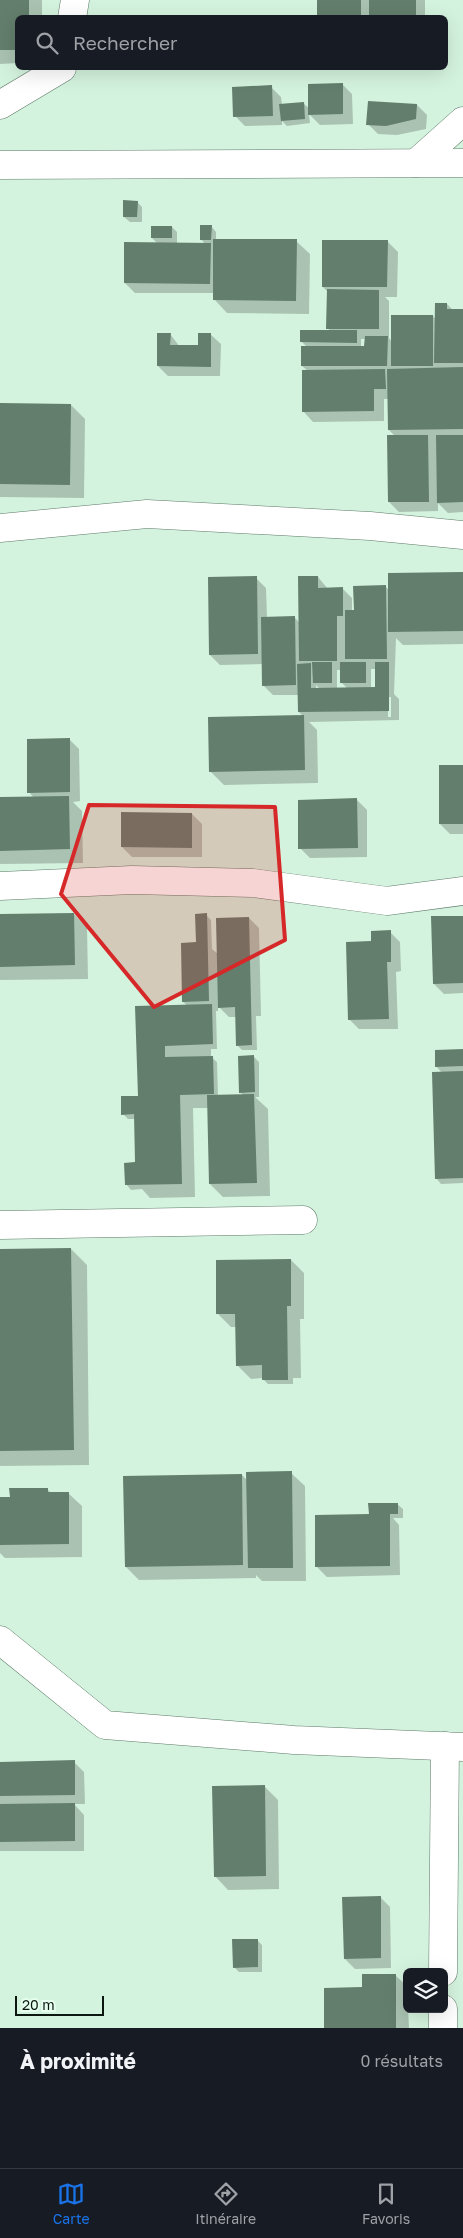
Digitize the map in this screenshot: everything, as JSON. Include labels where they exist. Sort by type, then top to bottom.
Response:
[{"type":"street","points":[[72,15],[75,0]]},
{"type":"street","points":[[0,105],[59,70]]},
{"type":"street","points":[[416,163],[463,122]]},
{"type":"street","points":[[0,165],[463,163]]},
{"type":"street","points":[[0,528],[147,514],[370,526],[463,534]]},
{"type":"street","points":[[0,886],[132,880],[253,883],[387,901],[463,891]]},
{"type":"street","points":[[0,1225],[303,1220]]},
{"type":"street","points":[[0,1640],[105,1725],[294,1740],[454,1746],[443,1968]]},
{"type":"street","points":[[443,2013],[443,2028]]},
{"type":"highlighted area","points":[[89,805],[275,807],[285,940],[154,1007],[61,894]]},
{"type":"building","points":[[0,0],[29,0],[29,15],[15,15],[15,50],[0,50]]},
{"type":"building","points":[[317,0],[361,0],[361,15],[317,15]]},
{"type":"building","points":[[369,0],[416,0],[416,15],[369,15]]},
{"type":"building","points":[[343,83],[343,114],[308,115],[308,84]]},
{"type":"building","points":[[272,85],[273,116],[233,117],[232,87]]},
{"type":"building","points":[[368,101],[417,104],[416,119],[386,126],[366,125]]},
{"type":"building","points":[[304,102],[305,119],[281,121],[279,104]]},
{"type":"building","points":[[123,200],[138,201],[137,217],[123,217]]},
{"type":"building","points":[[200,225],[212,225],[211,240],[200,240]]},
{"type":"building","points":[[151,226],[172,226],[172,238],[151,238]]},
{"type":"building","points":[[213,239],[297,239],[296,301],[213,300]]},
{"type":"building","points":[[322,240],[388,240],[387,287],[322,287]]},
{"type":"building","points":[[124,242],[211,243],[210,284],[124,283]]},
{"type":"building","points":[[327,289],[379,290],[379,329],[326,329]]},
{"type":"building","points":[[435,303],[447,303],[447,309],[463,309],[463,363],[434,363]]},
{"type":"building","points":[[391,315],[433,315],[433,366],[391,366]]},
{"type":"building","points":[[300,330],[357,330],[357,343],[300,342]]},
{"type":"building","points":[[157,333],[171,333],[170,345],[198,345],[198,333],[211,333],[211,367],[157,366]]},
{"type":"building","points":[[365,336],[388,336],[387,366],[301,366],[301,346],[364,346]]},
{"type":"building","points":[[463,367],[463,429],[388,430],[387,369]]},
{"type":"building","points":[[385,369],[386,389],[374,389],[374,411],[302,412],[302,370]]},
{"type":"building","points":[[0,403],[71,404],[70,485],[0,484]]},
{"type":"building","points":[[387,435],[428,435],[429,502],[388,502]]},
{"type":"building","points":[[436,435],[463,435],[463,502],[437,503]]},
{"type":"building","points":[[463,572],[463,631],[388,632],[388,573]]},
{"type":"building","points":[[257,576],[258,654],[209,655],[208,577]]},
{"type":"building","points":[[298,576],[318,576],[318,588],[343,587],[343,616],[337,616],[337,661],[299,661]]},
{"type":"building","points":[[386,585],[387,659],[345,659],[345,610],[354,610],[353,586]]},
{"type":"building","points":[[295,616],[296,685],[262,686],[261,617]]},
{"type":"building","points":[[312,662],[332,662],[332,683],[313,683]]},
{"type":"building","points":[[340,662],[366,662],[366,683],[340,683]]},
{"type":"building","points":[[375,662],[389,662],[389,711],[298,712],[297,664],[311,663],[311,688],[375,687]]},
{"type":"building","points":[[304,715],[305,770],[209,772],[208,717]]},
{"type":"building","points":[[70,738],[70,792],[27,793],[27,739]]},
{"type":"building","points":[[439,765],[463,765],[463,824],[439,824]]},
{"type":"building","points":[[69,796],[70,849],[0,851],[0,797]]},
{"type":"building","points":[[357,798],[358,848],[298,849],[298,800]]},
{"type":"building","points":[[121,812],[192,813],[192,848],[121,847]]},
{"type":"building","points":[[74,913],[75,965],[0,967],[0,914]]},
{"type":"building","points":[[207,913],[209,1001],[182,1002],[181,943],[196,942],[195,914]]},
{"type":"building","points":[[431,916],[463,916],[463,983],[433,984]]},
{"type":"building","points":[[249,917],[252,1045],[236,1046],[235,1007],[218,1008],[216,918]]},
{"type":"building","points":[[391,930],[391,962],[387,962],[389,1019],[348,1020],[346,942],[371,941],[371,931]]},
{"type":"building","points":[[212,1004],[213,1044],[165,1046],[165,1057],[213,1056],[214,1094],[180,1095],[182,1184],[125,1185],[124,1163],[135,1162],[134,1114],[121,1115],[121,1096],[138,1096],[135,1006]]},
{"type":"building","points":[[463,1049],[463,1066],[435,1067],[435,1050]]},
{"type":"building","points":[[254,1055],[255,1092],[239,1093],[238,1056]]},
{"type":"building","points":[[463,1071],[463,1178],[435,1179],[432,1072]]},
{"type":"building","points":[[254,1094],[257,1183],[209,1184],[207,1095]]},
{"type":"building","points":[[71,1248],[74,1450],[0,1451],[0,1249]]},
{"type":"building","points":[[291,1259],[291,1306],[287,1306],[288,1380],[262,1380],[262,1365],[236,1366],[235,1314],[216,1314],[216,1260]]},
{"type":"building","points":[[292,1471],[293,1568],[248,1568],[246,1472]]},
{"type":"building","points":[[242,1474],[243,1565],[125,1567],[123,1476]]},
{"type":"building","points":[[9,1488],[48,1488],[48,1492],[69,1492],[69,1544],[0,1545],[0,1497],[10,1497]]},
{"type":"building","points":[[368,1503],[398,1503],[398,1514],[390,1514],[390,1566],[315,1567],[315,1515],[369,1514]]},
{"type":"building","points":[[75,1760],[75,1795],[0,1796],[0,1762]]},
{"type":"building","points":[[265,1785],[266,1876],[214,1877],[212,1786]]},
{"type":"building","points":[[75,1803],[75,1841],[0,1842],[0,1804]]},
{"type":"building","points":[[381,1896],[381,1958],[344,1959],[342,1897]]},
{"type":"building","points":[[232,1939],[258,1939],[258,1967],[233,1968]]},
{"type":"building","points":[[362,1974],[396,1974],[396,2028],[324,2028],[324,1988],[362,1987]]}]
